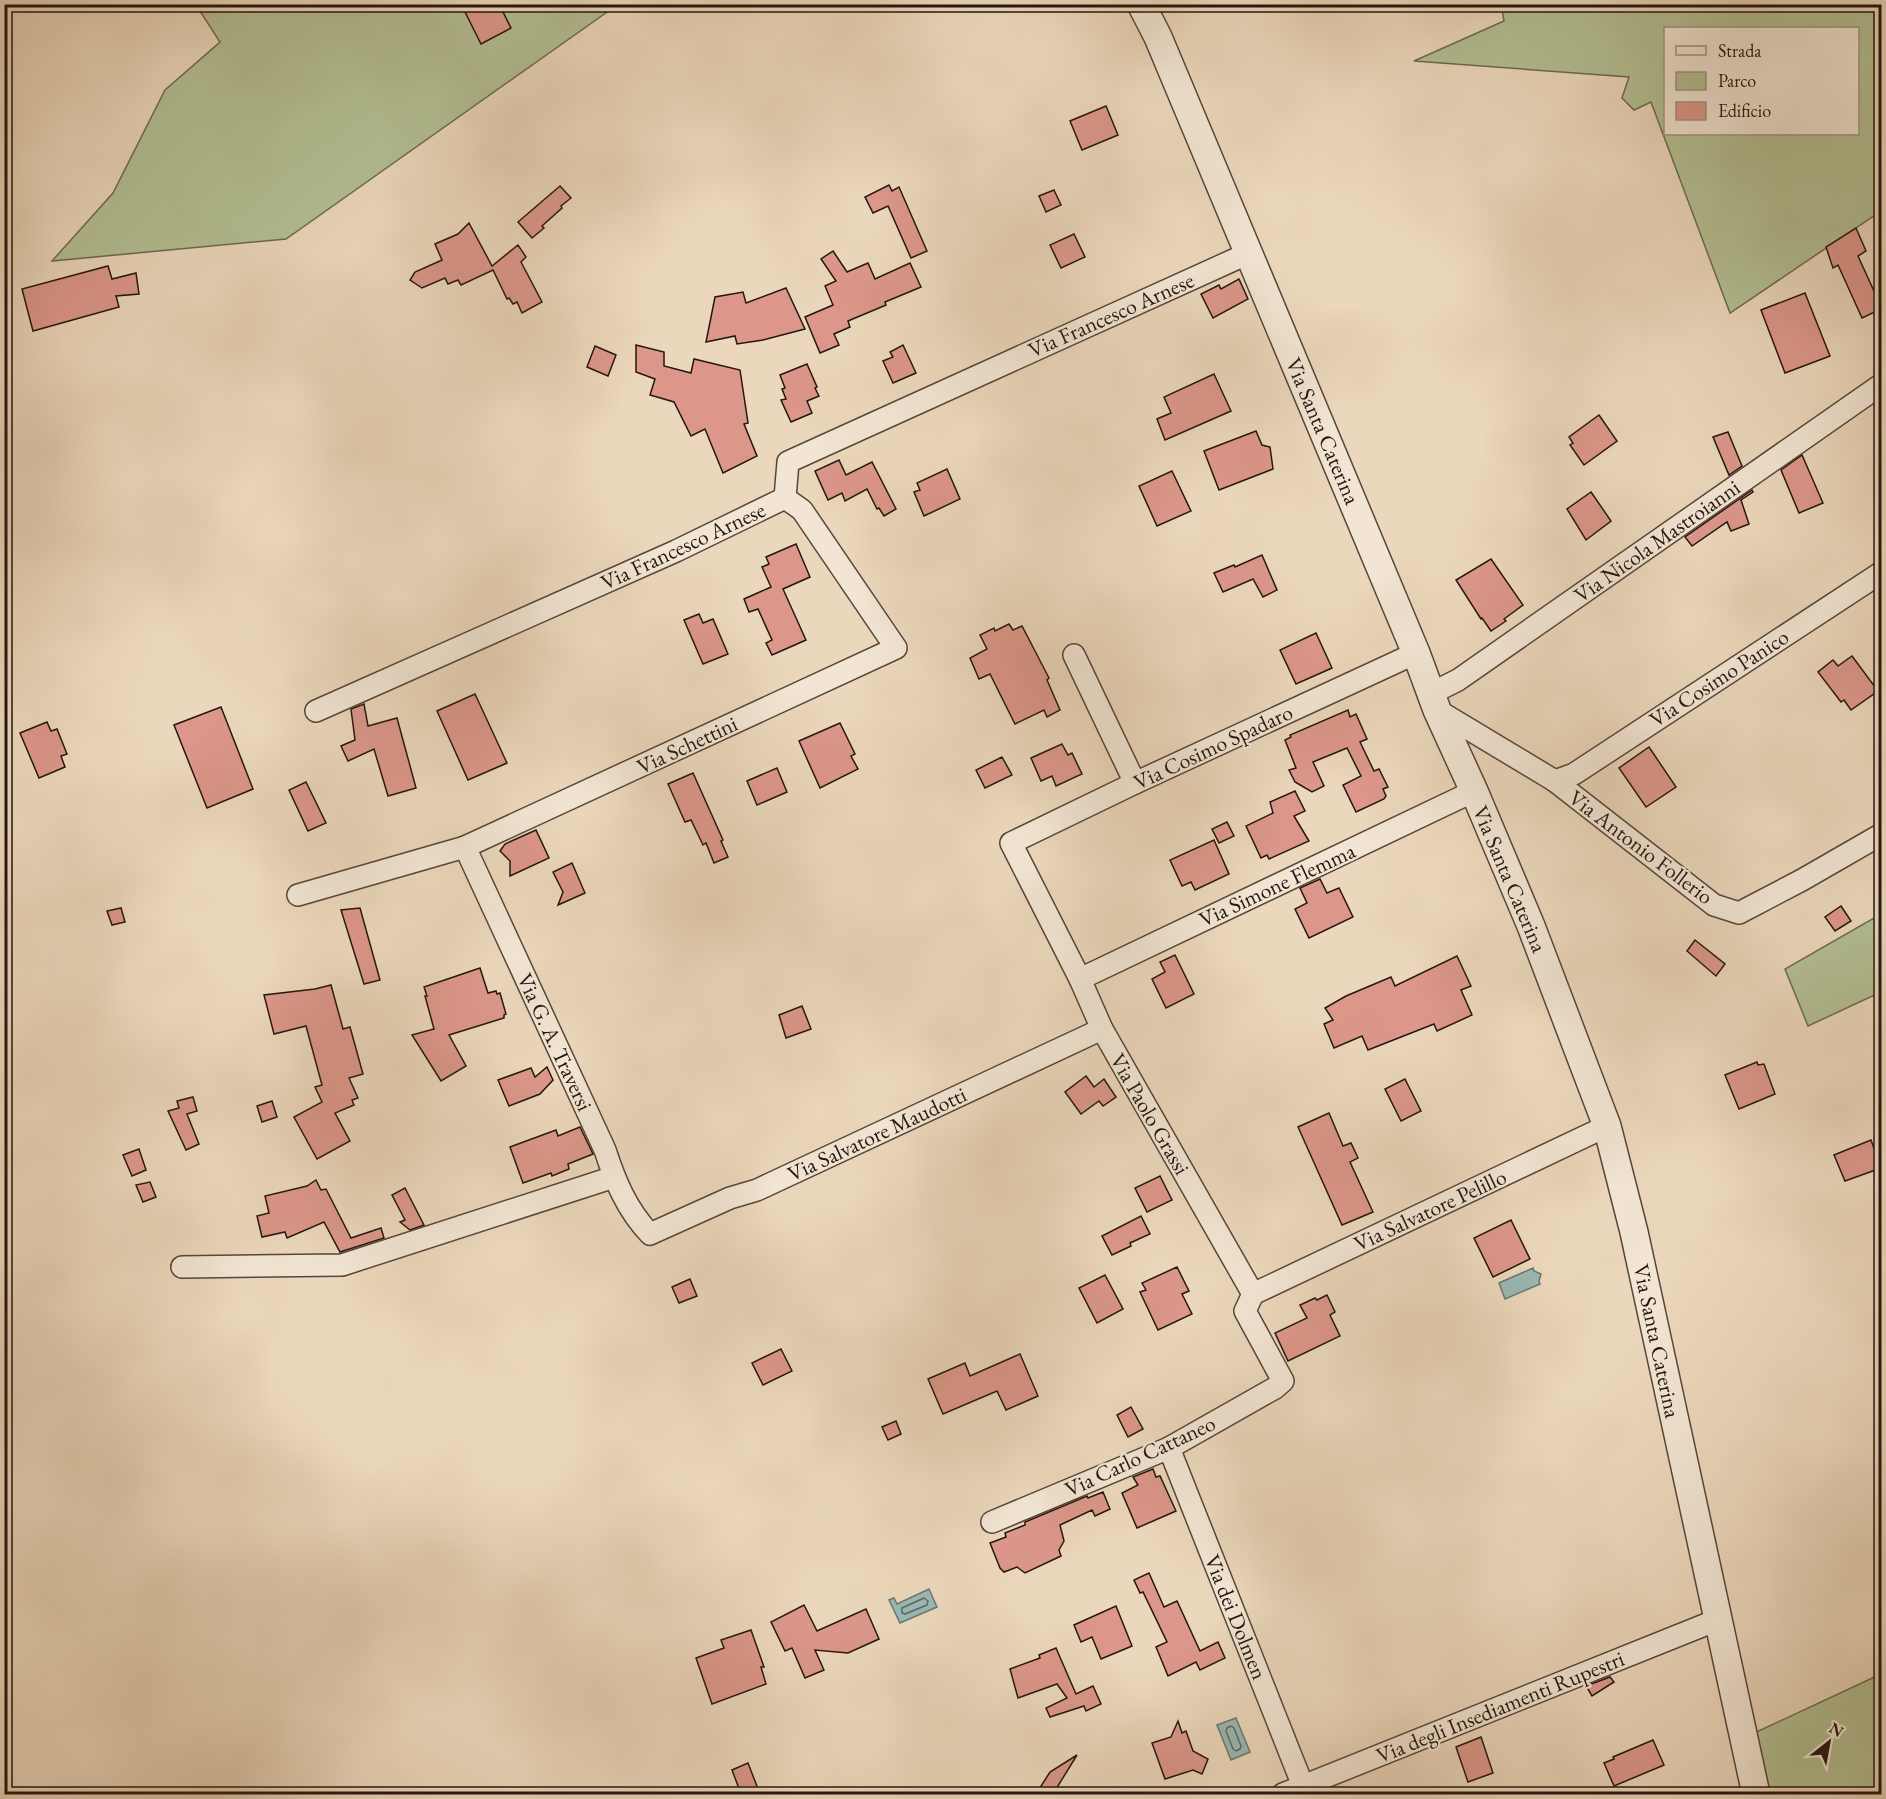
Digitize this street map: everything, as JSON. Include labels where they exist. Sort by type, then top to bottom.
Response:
[{"type":"street","name":"Via Santa Caterina","points":[[1141,4],[1158,38],[1249,253],[1416,653],[1433,702],[1531,926],[1607,1126],[1634,1232],[1755,1794]]},
{"type":"street","name":"Via Francesco Arnese","points":[[316,711],[676,552],[785,498],[788,462],[1249,253]]},
{"type":"street","name":"Via Nicola Mastroianni","points":[[1433,702],[1458,680],[1881,384]]},
{"type":"street","name":"Via Schettini","points":[[298,895],[465,847],[896,648],[802,510],[785,498]]},
{"type":"street","name":"Via Cosimo Panico","points":[[1555,781],[1574,774],[1881,572]]},
{"type":"street","name":"Via Cosimo Spadaro","points":[[1011,843],[1134,783],[1416,653]]},
{"type":"street","points":[[1074,655],[1134,783]]},
{"type":"street","name":"Via Antonio Follerio","points":[[1433,702],[1555,781],[1714,905],[1739,913],[1803,880],[1881,834]]},
{"type":"street","name":"Via Simone Flemma","points":[[1080,979],[1473,791]]},
{"type":"street","name":"Via Paolo Grassi","points":[[1011,843],[1080,979],[1102,1029],[1253,1294]]},
{"type":"street","name":"Via G. A. Traversi","points":[[465,847],[605,1150],[614,1177],[635,1218],[650,1234]]},
{"type":"street","name":"Via Salvatore Maudotti","points":[[650,1234],[730,1198],[757,1190],[1102,1029]]},
{"type":"street","name":"Via Salvatore Pelillo","points":[[1253,1294],[1607,1126]]},
{"type":"street","points":[[182,1267],[342,1265],[614,1177]]},
{"type":"street","name":"Via Carlo Cattaneo","points":[[992,1522],[1169,1448],[1275,1388],[1282,1381],[1245,1311],[1253,1294]]},
{"type":"street","name":"Via dei Dolmen","points":[[1169,1448],[1303,1786]]},
{"type":"street","name":"Via degli Insediamenti Rupestri","points":[[1283,1794],[1717,1620]]},
{"type":"green space","points":[[196,5],[617,5],[286,239],[52,261],[113,193],[165,90],[220,42]]},
{"type":"green space","points":[[1503,5],[1881,5],[1881,211],[1730,313],[1651,102],[1634,110],[1622,98],[1629,77],[1414,61],[1504,21]]},
{"type":"green space","points":[[1881,914],[1881,992],[1808,1026],[1785,969]]},
{"type":"green space","points":[[1881,1674],[1881,1794],[1763,1794],[1750,1735]]},
{"type":"water","points":[[1533,1268],[1541,1274],[1540,1284],[1505,1299],[1499,1283]]},
{"type":"water","points":[[929,1589],[937,1607],[900,1623],[889,1600],[894,1598],[897,1604]]},
{"type":"water","points":[[1236,1718],[1250,1752],[1231,1760],[1217,1725]]},
{"type":"building","points":[[461,4],[499,4],[511,28],[481,44]]},
{"type":"building","points":[[1106,106],[1118,135],[1082,150],[1070,121]]},
{"type":"building","points":[[889,185],[892,191],[899,187],[927,251],[911,258],[888,206],[873,213],[865,197]]},
{"type":"building","points":[[560,186],[571,198],[532,238],[518,222]]},
{"type":"building","points":[[1054,190],[1061,205],[1046,212],[1039,196]]},
{"type":"building","points":[[469,223],[492,266],[518,245],[526,257],[521,262],[542,302],[522,313],[517,302],[513,304],[509,298],[507,299],[493,270],[461,285],[458,280],[448,284],[445,278],[422,288],[410,280],[415,272],[442,260],[435,244],[458,234]]},
{"type":"building","points":[[1856,228],[1866,251],[1858,256],[1874,291],[1881,288],[1881,309],[1862,318],[1838,265],[1833,268],[1826,247]]},
{"type":"building","points":[[1074,234],[1085,257],[1061,268],[1050,245]]},
{"type":"building","points":[[833,251],[847,272],[868,263],[875,279],[910,263],[921,287],[848,321],[850,327],[834,334],[839,345],[820,353],[805,317],[833,305],[825,286],[836,281],[821,259]]},
{"type":"building","points":[[108,266],[112,279],[136,273],[139,294],[116,296],[119,307],[33,331],[22,289]]},
{"type":"building","points":[[1239,279],[1248,299],[1213,318],[1201,294],[1219,285],[1221,289]]},
{"type":"building","points":[[786,288],[805,329],[737,344],[735,336],[706,342],[715,297],[743,292],[746,303]]},
{"type":"building","points":[[1805,293],[1830,356],[1785,373],[1761,310]]},
{"type":"building","points":[[636,345],[664,352],[664,366],[691,373],[694,359],[740,370],[748,423],[744,424],[757,456],[723,473],[705,429],[691,436],[674,402],[650,395],[655,379],[636,372]]},
{"type":"building","points":[[903,345],[916,373],[893,383],[883,361],[893,357],[890,352]]},
{"type":"building","points":[[595,346],[616,355],[608,376],[587,367]]},
{"type":"building","points":[[807,364],[819,396],[807,401],[812,413],[791,422],[781,400],[786,399],[780,375]]},
{"type":"building","points":[[1214,374],[1231,411],[1165,440],[1157,419],[1171,413],[1164,397]]},
{"type":"building","points":[[1599,415],[1617,441],[1584,465],[1570,445],[1573,443],[1569,437]]},
{"type":"building","points":[[1256,431],[1262,445],[1270,447],[1273,469],[1219,490],[1204,451]]},
{"type":"building","points":[[1728,432],[1742,466],[1729,475],[1713,437]]},
{"type":"building","points":[[1802,455],[1823,503],[1799,513],[1781,470]]},
{"type":"building","points":[[839,460],[846,475],[872,462],[896,509],[884,516],[879,508],[877,509],[867,489],[845,501],[842,493],[828,500],[815,471]]},
{"type":"building","points":[[947,469],[960,499],[924,516],[914,492],[920,490],[917,483]]},
{"type":"building","points":[[1172,471],[1191,511],[1157,526],[1139,486]]},
{"type":"building","points":[[1752,490],[1753,492],[1741,500],[1749,524],[1731,531],[1727,522],[1692,546],[1685,537]]},
{"type":"building","points":[[1591,492],[1611,521],[1586,540],[1567,509]]},
{"type":"building","points":[[796,544],[810,577],[783,589],[806,640],[772,655],[766,643],[772,640],[758,609],[749,612],[744,599],[771,587],[762,567],[769,564],[766,557]]},
{"type":"building","points":[[1262,555],[1277,590],[1263,597],[1253,579],[1223,592],[1214,573]]},
{"type":"building","points":[[1491,559],[1523,605],[1491,631],[1456,580]]},
{"type":"building","points":[[699,614],[703,623],[713,619],[728,654],[703,664],[684,620]]},
{"type":"building","points":[[1009,624],[1013,630],[1022,626],[1049,678],[1047,680],[1060,710],[1047,717],[1044,710],[1015,724],[990,674],[979,679],[970,658],[987,649],[980,635]]},
{"type":"building","points":[[1316,633],[1332,668],[1296,684],[1280,650]]},
{"type":"building","points":[[1852,656],[1878,691],[1851,710],[1844,700],[1841,702],[1818,672],[1833,660],[1838,666]]},
{"type":"building","points":[[475,694],[507,763],[468,780],[437,711]]},
{"type":"building","points":[[364,704],[368,726],[397,718],[416,788],[388,796],[374,749],[348,761],[341,746],[355,740],[351,709]]},
{"type":"building","points":[[221,707],[253,789],[207,808],[174,725]]},
{"type":"building","points":[[1348,710],[1350,717],[1356,714],[1367,739],[1360,742],[1374,771],[1379,769],[1388,787],[1383,789],[1386,796],[1384,799],[1356,812],[1343,785],[1361,776],[1347,748],[1313,762],[1324,786],[1312,792],[1295,782],[1289,770],[1296,768],[1285,740],[1291,737],[1290,735]]},
{"type":"building","points":[[47,722],[51,731],[57,729],[67,754],[61,756],[65,767],[39,778],[20,733]]},
{"type":"building","points":[[840,723],[855,754],[851,756],[858,769],[820,788],[799,741]]},
{"type":"building","points":[[1062,744],[1068,755],[1072,753],[1082,774],[1056,786],[1052,776],[1041,781],[1031,758]]},
{"type":"building","points":[[1649,747],[1676,787],[1646,807],[1619,768]]},
{"type":"building","points":[[1002,757],[1012,775],[985,788],[976,770]]},
{"type":"building","points":[[777,768],[787,792],[757,805],[747,781]]},
{"type":"building","points":[[693,773],[723,840],[721,841],[728,857],[714,863],[706,843],[703,845],[691,820],[685,822],[668,784]]},
{"type":"building","points":[[306,782],[326,823],[308,831],[289,790]]},
{"type":"building","points":[[1295,791],[1305,811],[1294,816],[1309,841],[1269,859],[1267,855],[1261,858],[1246,826],[1273,813],[1270,802]]},
{"type":"building","points":[[1227,822],[1234,836],[1219,843],[1212,829]]},
{"type":"building","points":[[536,830],[549,858],[510,876],[510,861],[500,851],[505,844]]},
{"type":"building","points":[[1214,840],[1229,874],[1195,890],[1191,882],[1182,886],[1170,860]]},
{"type":"building","points":[[572,863],[585,893],[558,905],[563,892],[553,872]]},
{"type":"building","points":[[1320,879],[1327,893],[1339,888],[1353,917],[1309,938],[1295,909],[1307,903],[1300,888]]},
{"type":"building","points":[[1841,906],[1851,921],[1835,931],[1825,917]]},
{"type":"building","points":[[121,908],[125,922],[112,925],[107,911]]},
{"type":"building","points":[[360,908],[380,980],[364,984],[341,910]]},
{"type":"building","points":[[1695,940],[1725,964],[1716,976],[1687,951]]},
{"type":"building","points":[[1175,955],[1194,994],[1166,1008],[1152,979],[1165,972],[1160,962]]},
{"type":"building","points":[[1457,956],[1471,986],[1461,990],[1472,1015],[1437,1031],[1434,1024],[1368,1050],[1362,1036],[1334,1048],[1324,1024],[1333,1020],[1325,1008],[1346,996],[1391,977],[1395,986]]},
{"type":"building","points":[[480,968],[488,993],[496,991],[497,994],[500,993],[506,1014],[504,1018],[449,1035],[466,1066],[441,1081],[412,1035],[434,1029],[424,987]]},
{"type":"building","points":[[331,985],[343,1029],[350,1027],[363,1074],[349,1078],[358,1098],[352,1100],[354,1105],[335,1113],[350,1141],[317,1159],[294,1117],[322,1102],[315,1087],[322,1085],[306,1026],[274,1034],[264,995]]},
{"type":"building","points":[[802,1006],[811,1029],[786,1038],[779,1015]]},
{"type":"building","points":[[1757,1062],[1758,1065],[1764,1064],[1775,1094],[1739,1109],[1725,1075]]},
{"type":"building","points":[[547,1067],[553,1080],[540,1094],[509,1106],[498,1080],[531,1068],[535,1077]]},
{"type":"building","points":[[1086,1076],[1094,1087],[1104,1079],[1116,1097],[1103,1106],[1099,1101],[1081,1114],[1065,1092]]},
{"type":"building","points":[[1405,1079],[1421,1111],[1401,1121],[1385,1089]]},
{"type":"building","points":[[193,1097],[197,1111],[187,1114],[199,1144],[186,1150],[168,1111],[179,1108],[177,1101]]},
{"type":"building","points":[[272,1101],[277,1117],[262,1122],[257,1106]]},
{"type":"building","points":[[1329,1113],[1343,1146],[1351,1143],[1358,1158],[1350,1162],[1373,1212],[1342,1225],[1298,1127]]},
{"type":"building","points":[[580,1127],[593,1154],[568,1164],[569,1169],[523,1183],[510,1147],[556,1130],[558,1136]]},
{"type":"building","points":[[1871,1140],[1881,1168],[1845,1181],[1834,1155]]},
{"type":"building","points":[[139,1149],[146,1170],[132,1176],[123,1155]]},
{"type":"building","points":[[1160,1176],[1172,1200],[1147,1212],[1135,1188]]},
{"type":"building","points":[[316,1180],[321,1190],[326,1189],[351,1238],[381,1228],[384,1238],[340,1252],[324,1222],[287,1238],[285,1232],[262,1237],[257,1216],[269,1213],[265,1196],[307,1186]]},
{"type":"building","points":[[150,1182],[156,1197],[143,1202],[136,1185]]},
{"type":"building","points":[[405,1188],[424,1225],[410,1230],[400,1222],[405,1220],[392,1195]]},
{"type":"building","points":[[1141,1216],[1150,1234],[1112,1255],[1102,1236]]},
{"type":"building","points":[[1511,1220],[1530,1259],[1493,1277],[1474,1238]]},
{"type":"building","points":[[1177,1267],[1189,1291],[1182,1294],[1192,1314],[1158,1330],[1140,1292],[1146,1290],[1142,1283]]},
{"type":"building","points":[[1105,1275],[1123,1309],[1097,1323],[1079,1288]]},
{"type":"building","points":[[690,1279],[697,1296],[679,1303],[672,1287]]},
{"type":"building","points":[[1327,1295],[1335,1312],[1330,1315],[1340,1336],[1288,1361],[1275,1333],[1307,1318],[1300,1305]]},
{"type":"building","points":[[781,1349],[792,1371],[763,1385],[752,1363]]},
{"type":"building","points":[[1020,1354],[1038,1396],[1006,1410],[997,1391],[943,1414],[928,1379],[965,1363],[970,1376]]},
{"type":"building","points":[[1131,1407],[1143,1429],[1128,1437],[1117,1415]]},
{"type":"building","points":[[896,1421],[901,1434],[888,1440],[882,1427]]},
{"type":"building","points":[[1153,1469],[1156,1477],[1160,1476],[1176,1511],[1137,1528],[1122,1493],[1138,1485],[1133,1477]]},
{"type":"building","points":[[1103,1492],[1110,1509],[1095,1516],[1092,1510],[1060,1525],[1064,1541],[1059,1550],[1061,1556],[1025,1573],[1017,1567],[1004,1572],[1000,1568],[990,1543],[1006,1537],[1005,1533],[1025,1525],[1025,1522],[1087,1496],[1088,1498]]},
{"type":"building","points":[[1149,1573],[1164,1607],[1177,1601],[1200,1651],[1218,1642],[1225,1658],[1200,1670],[1196,1662],[1168,1676],[1156,1647],[1167,1642],[1143,1592],[1140,1593],[1134,1580]]},
{"type":"building","points":[[804,1605],[817,1631],[866,1609],[879,1639],[848,1653],[815,1650],[824,1670],[805,1678],[792,1648],[785,1651],[771,1622]]},
{"type":"building","points":[[1116,1606],[1132,1646],[1101,1659],[1092,1637],[1081,1642],[1074,1625]]},
{"type":"building","points":[[751,1630],[764,1667],[761,1667],[766,1684],[712,1704],[696,1658],[724,1648],[721,1640]]},
{"type":"building","points":[[1056,1648],[1076,1694],[1093,1686],[1101,1704],[1086,1711],[1084,1706],[1050,1717],[1046,1708],[1067,1698],[1057,1684],[1018,1698],[1010,1669],[1040,1658],[1039,1655]]},
{"type":"building","points":[[1610,1677],[1614,1682],[1592,1696],[1586,1686]]},
{"type":"building","points":[[1178,1721],[1182,1733],[1186,1731],[1193,1751],[1208,1759],[1202,1774],[1193,1770],[1165,1779],[1152,1743],[1171,1737]]},
{"type":"building","points":[[1481,1737],[1493,1773],[1468,1782],[1456,1747]]},
{"type":"building","points":[[1653,1740],[1664,1765],[1614,1786],[1604,1763]]},
{"type":"building","points":[[1077,1755],[1053,1794],[1036,1794],[1050,1772]]},
{"type":"building","points":[[748,1763],[760,1794],[741,1794],[732,1770]]}]
